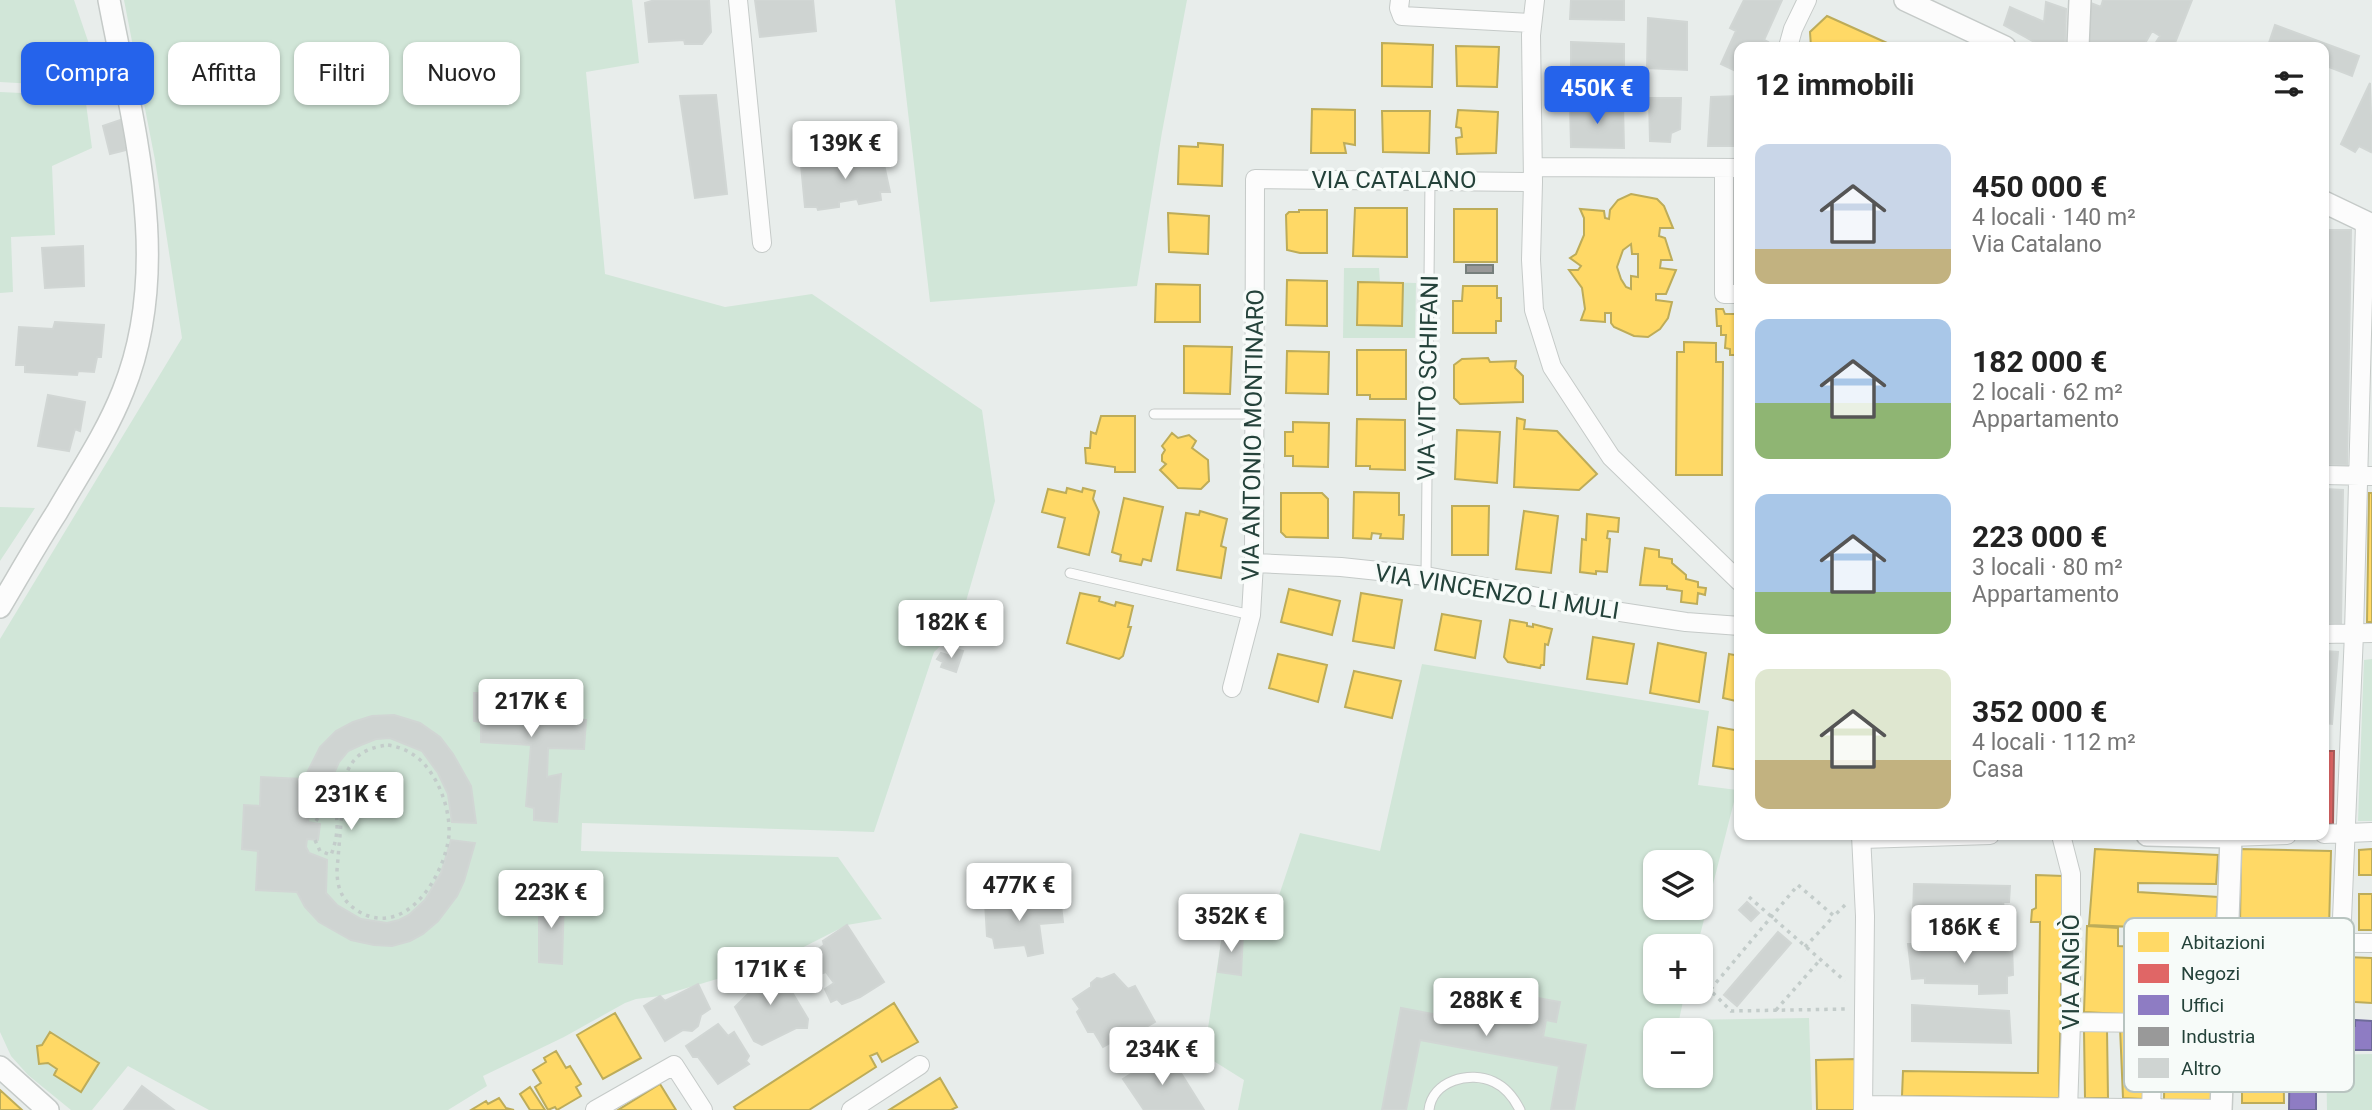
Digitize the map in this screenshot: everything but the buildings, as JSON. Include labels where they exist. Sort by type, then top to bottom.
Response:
[{"type":"street","points":[[0,607],[95,450],[124,390],[139,336],[146,275],[147,224],[143,180],[109,0]]},
{"type":"street","points":[[738,0],[762,243]]},
{"type":"street","points":[[1400,0],[1402,16],[1532,23]]},
{"type":"street","points":[[1535,0],[1532,23],[1531,260],[1534,310],[1552,368],[1611,457],[1734,576]]},
{"type":"street","points":[[1790,42],[1807,0]]},
{"type":"street","points":[[1905,0],[1994,42]]},
{"type":"street","points":[[2078,42],[2081,0]]},
{"type":"street","points":[[1732,168],[1724,294],[1734,294]]},
{"type":"street","name":"VIA CATALANO","points":[[1255,179],[1430,180],[1732,168]]},
{"type":"street","name":"VIA ANTONIO MONTINARO","points":[[1232,688],[1251,615],[1254,563],[1255,179]]},
{"type":"street","points":[[2329,204],[2368,223],[2363,633],[2346,833],[2342,918]]},
{"type":"street","points":[[2329,475],[2365,476]]},
{"type":"street","name":"VIA VINCENZO LI MULI","points":[[1254,563],[1341,567],[1426,576],[1601,609],[1686,622],[1734,626]]},
{"type":"street","points":[[2329,634],[2363,633]]},
{"type":"street","points":[[2329,834],[2372,832]]},
{"type":"street","points":[[1862,840],[1865,897],[1863,1108],[2221,1109]]},
{"type":"street","name":"VIA ANGIÒ","points":[[2063,840],[2071,874],[2068,1108]]},
{"type":"street","points":[[2228,918],[2231,840]]},
{"type":"street","points":[[2354,943],[2372,943]]},
{"type":"street","points":[[2071,1022],[2124,1023]]},
{"type":"street","points":[[595,1110],[674,1065],[703,1110]]},
{"type":"street","points":[[851,1110],[920,1065]]},
{"type":"street","points":[[0,1067],[48,1110]]},
{"type":"lane","name":"VIA VITO SCHIFANI","points":[[1426,576],[1430,180]]},
{"type":"lane","points":[[1154,414],[1254,414]]},
{"type":"lane","points":[[1070,573],[1251,615]]},
{"type":"lane","points":[[1429,1110],[1430,1100],[1446,1083],[1470,1076],[1493,1081],[1512,1096],[1520,1110]]},
{"type":"path","points":[[388,746],[413,753],[425,764],[441,790],[449,832],[444,857],[423,896],[405,912],[385,918],[374,917],[350,906],[342,896],[337,884],[337,870],[345,777],[349,764],[358,754],[372,747],[388,746]]},
{"type":"path","points":[[315,840],[320,851],[331,855],[337,839],[338,818],[335,808],[323,810],[316,821]]},
{"type":"path","points":[[1834,916],[1798,885],[1710,990],[1731,1011],[1864,1009]]},
{"type":"path","points":[[1749,897],[1820,961],[1852,986],[1865,988]]},
{"type":"path","points":[[1805,947],[1852,897],[1865,897]]},
{"type":"path","points":[[1776,1010],[1820,961]]},
{"type":"green space","points":[[0,0],[74,0],[88,42],[21,42],[21,83],[0,82]]},
{"type":"green space","points":[[124,0],[632,0],[639,63],[586,72],[605,274],[725,307],[812,294],[982,410],[995,501],[958,629],[934,652],[874,832],[582,823],[581,851],[838,857],[882,919],[847,925],[774,962],[660,996],[625,1003],[564,1037],[483,1076],[487,1086],[448,1110],[209,1110],[128,1066],[92,1110],[71,1110],[28,1075],[11,1056],[0,1032],[0,639],[182,338],[144,105],[154,105],[154,42],[132,42]]},
{"type":"green space","points":[[895,0],[1187,0],[1137,286],[930,302]]},
{"type":"green space","points":[[0,92],[21,93],[21,105],[86,105],[92,148],[52,166],[55,235],[11,237],[13,292],[0,293]]},
{"type":"green space","points":[[1344,268],[1379,268],[1380,282],[1416,283],[1415,338],[1343,338]]},
{"type":"green space","points":[[0,507],[35,508],[0,561]]},
{"type":"green space","points":[[2372,659],[2372,821],[2358,821],[2364,660]]},
{"type":"green space","points":[[1422,664],[1709,711],[1698,785],[1734,790],[1734,802],[1713,884],[1713,850],[1643,850],[1643,920],[1704,920],[1700,934],[1643,934],[1643,1004],[1682,1004],[1679,1018],[1643,1018],[1643,1088],[1713,1088],[1713,1019],[1809,1018],[1812,1110],[1238,1110],[1244,1080],[1204,1055],[1223,928],[1266,934],[1300,833],[1380,851]]},
{"type":"green space","points":[[2354,1054],[2372,1054],[2372,1110],[2327,1110],[2327,1092],[2354,1092]]}]
